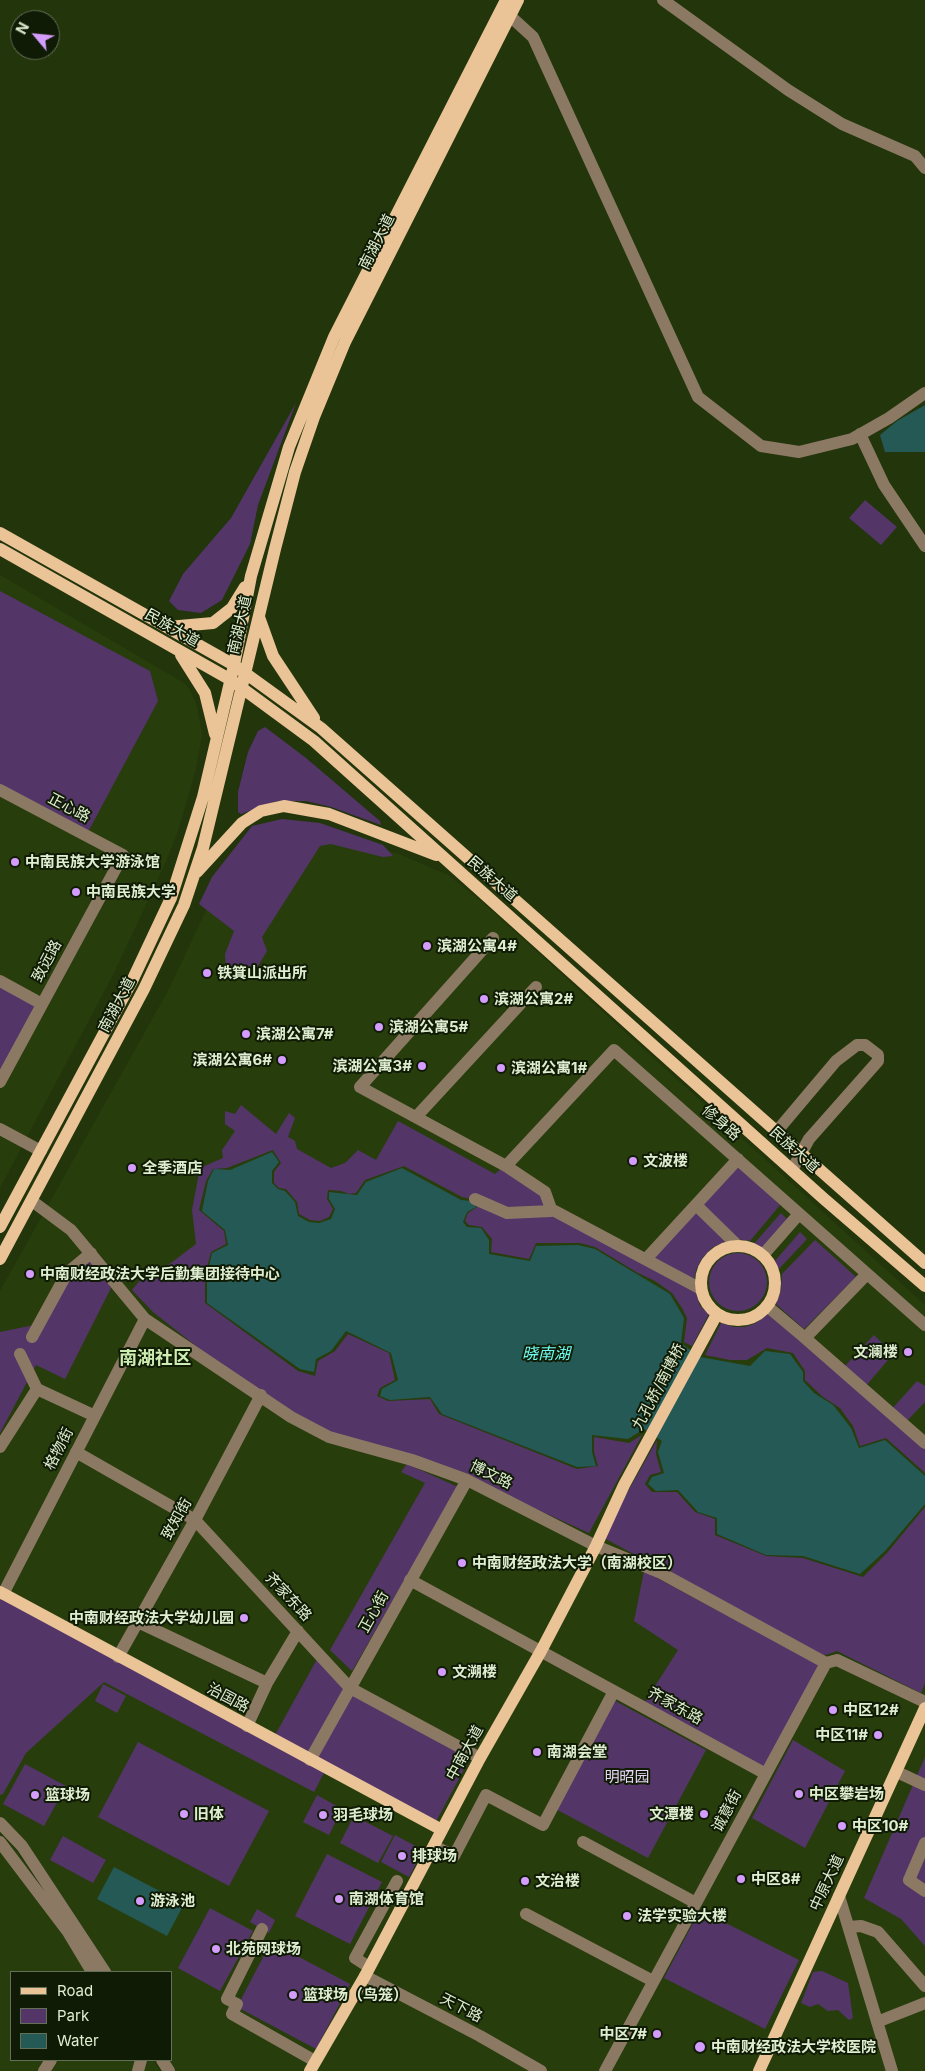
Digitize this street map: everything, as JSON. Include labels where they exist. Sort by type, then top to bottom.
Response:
[{"type":"main road","name":"南湖大道","points":[[0,1227],[132,982],[171,898],[203,797],[234,666],[251,576],[289,447],[320,369],[506,9],[518,0]]},
{"type":"main road","name":"南湖大道","points":[[0,1259],[152,974],[184,904],[194,876],[243,688],[259,615],[295,472],[314,418],[344,342],[506,9]]},
{"type":"main road","name":"民族大道","points":[[0,533],[234,666],[321,728],[925,1263]]},
{"type":"main road","name":"民族大道","points":[[0,549],[230,680],[314,740],[792,1170],[925,1286]]},
{"type":"main road","points":[[168,627],[204,625],[222,618],[232,608],[251,576]]},
{"type":"main road","points":[[259,615],[273,656],[288,682],[321,728]]},
{"type":"main road","points":[[176,649],[190,666],[205,693],[210,707],[216,742]]},
{"type":"main road","points":[[194,876],[242,823],[261,811],[284,806],[329,814],[444,858]]},
{"type":"main road","points":[[738,1246],[751,1248],[763,1255],[774,1274],[774,1291],[767,1306],[754,1316],[743,1320],[731,1320],[717,1314],[708,1306],[701,1289],[702,1272],[711,1257],[725,1248],[738,1246]]},
{"type":"main road","name":"九孔桥/南博桥","points":[[644,1448],[717,1314]]},
{"type":"main road","name":"中南大道","points":[[313,2066],[367,1972],[480,1758],[541,1651],[596,1546],[644,1448]]},
{"type":"main road","name":"治国路","points":[[1,1593],[442,1830]]},
{"type":"main road","name":"中原大道","points":[[759,2071],[925,1708]]},
{"type":"street","points":[[662,0],[788,90],[842,124],[914,156],[925,168]]},
{"type":"street","points":[[506,9],[533,37],[698,397],[761,446],[799,452],[852,439],[889,418],[925,393]]},
{"type":"street","points":[[860,434],[884,485],[925,546]]},
{"type":"street","name":"正心路","points":[[0,790],[123,855]]},
{"type":"street","name":"致远路","points":[[0,1082],[123,855]]},
{"type":"street","points":[[493,938],[360,1087],[506,1166],[545,1192],[551,1209],[701,1289]]},
{"type":"street","points":[[0,981],[42,1004]]},
{"type":"street","points":[[416,1117],[536,987]]},
{"type":"street","points":[[776,1131],[836,1061],[857,1044],[865,1045],[878,1055],[878,1061],[809,1139],[792,1170]]},
{"type":"street","name":"修身路","points":[[506,1166],[614,1050],[925,1325]]},
{"type":"street","points":[[0,1129],[41,1151]]},
{"type":"street","points":[[646,1259],[738,1159]]},
{"type":"street","points":[[475,1199],[507,1213],[551,1211]]},
{"type":"street","name":"博文路","points":[[32,1201],[71,1230],[145,1319],[261,1395],[291,1417],[329,1437],[412,1460],[467,1480],[596,1546],[661,1573],[826,1663]]},
{"type":"street","points":[[696,1205],[738,1246]]},
{"type":"street","points":[[763,1255],[799,1214]]},
{"type":"street","points":[[32,1336],[68,1273],[91,1253]]},
{"type":"street","points":[[805,1338],[867,1274]]},
{"type":"street","points":[[767,1306],[925,1443]]},
{"type":"street","name":"格物街","points":[[1,1593],[145,1319]]},
{"type":"street","points":[[20,1354],[37,1388],[95,1416]]},
{"type":"street","points":[[0,1447],[37,1388]]},
{"type":"street","name":"致知街","points":[[118,1657],[195,1520],[261,1395]]},
{"type":"street","name":"齐家东路","points":[[76,1452],[195,1520],[350,1688],[480,1758]]},
{"type":"street","name":"正心街","points":[[310,1760],[467,1480]]},
{"type":"street","name":"齐家东路","points":[[410,1580],[766,1774]]},
{"type":"street","points":[[138,1622],[267,1683]]},
{"type":"street","points":[[247,1726],[267,1683],[298,1631]]},
{"type":"street","points":[[826,1663],[836,1660],[925,1702]]},
{"type":"street","name":"诚意街","points":[[605,2071],[826,1663]]},
{"type":"street","points":[[434,1846],[454,1856],[486,1795],[543,1825],[614,1691]]},
{"type":"street","points":[[897,1772],[925,1784]]},
{"type":"street","points":[[0,1823],[22,1846],[103,1971]]},
{"type":"street","points":[[0,1842],[68,1932],[91,1971]]},
{"type":"street","points":[[583,1842],[696,1903]]},
{"type":"street","points":[[925,1843],[909,1880],[925,1891]]},
{"type":"street","points":[[367,1972],[355,1958],[397,1881]]},
{"type":"street","points":[[839,1896],[892,2071]]},
{"type":"street","points":[[526,1914],[653,1981]]},
{"type":"street","points":[[849,1927],[862,1926],[878,1932],[925,1986]]},
{"type":"street","points":[[262,1929],[227,1998],[237,2004],[232,2014],[313,2066]]},
{"type":"street","name":"天下路","points":[[367,1972],[541,2071]]},
{"type":"street","points":[[878,2022],[925,2003]]},
{"type":"shaded area","name":"中南民族大学","points":[[0,575],[184,683],[190,690],[197,706],[202,734],[196,769],[178,831],[164,866],[115,971],[0,1188]]},
{"type":"shaded area","name":"中南财经政法大学（南湖校区）","points":[[312,828],[399,854],[448,875],[481,901],[925,1305],[925,2071],[168,2071],[163,2061],[172,2061],[172,1971],[104,1971],[0,1820],[0,1291],[169,989],[211,900]]},
{"type":"shaded area","points":[[0,1833],[18,1852],[95,1971],[10,1971],[10,2061],[154,2061],[160,2071],[0,2071]]},
{"type":"green space","points":[[296,403],[258,505],[250,544],[222,600],[201,613],[178,610],[169,601],[183,574],[231,518]]},
{"type":"green space","points":[[865,500],[897,527],[881,545],[849,518]]},
{"type":"green space","points":[[0,591],[150,671],[158,701],[88,832],[0,785]]},
{"type":"green space","points":[[265,727],[306,758],[380,821],[381,825],[331,807],[306,801],[277,801],[241,814],[238,812],[238,792],[248,752],[258,731]]},
{"type":"green space","points":[[282,819],[320,823],[383,845],[393,856],[383,857],[331,844],[320,846],[262,937],[267,951],[252,976],[236,978],[226,969],[225,954],[234,931],[199,904],[212,877],[252,826]]},
{"type":"green space","points":[[0,985],[37,1005],[0,1073]]},
{"type":"green space","points":[[241,1105],[276,1134],[289,1113],[295,1118],[288,1137],[295,1141],[297,1149],[331,1168],[345,1163],[358,1150],[376,1160],[398,1121],[495,1174],[502,1168],[541,1192],[551,1211],[695,1289],[700,1306],[709,1314],[692,1346],[684,1342],[687,1318],[682,1308],[672,1293],[655,1281],[595,1247],[580,1243],[536,1243],[529,1259],[491,1252],[492,1239],[482,1227],[469,1225],[465,1221],[468,1213],[477,1207],[471,1199],[462,1197],[404,1166],[365,1180],[356,1193],[349,1194],[328,1190],[327,1199],[333,1209],[329,1217],[320,1221],[310,1220],[299,1214],[297,1202],[286,1189],[279,1188],[274,1183],[274,1172],[281,1163],[273,1150],[227,1168],[213,1169],[206,1181],[199,1210],[224,1231],[226,1244],[211,1252],[205,1275],[205,1303],[298,1371],[315,1376],[318,1361],[335,1351],[348,1334],[389,1353],[395,1380],[380,1388],[377,1396],[388,1401],[430,1399],[439,1414],[577,1469],[598,1466],[594,1452],[594,1437],[629,1443],[642,1435],[589,1533],[463,1476],[329,1433],[293,1414],[210,1357],[153,1312],[132,1290],[141,1279],[171,1263],[196,1244],[192,1210],[200,1168],[223,1158],[222,1150],[235,1131],[225,1124],[225,1111],[235,1114]]},
{"type":"green space","points":[[737,1165],[780,1205],[750,1241],[737,1239],[700,1205]]},
{"type":"green space","points":[[696,1210],[727,1241],[713,1247],[702,1258],[696,1270],[694,1281],[651,1258]]},
{"type":"green space","points":[[781,1213],[789,1221],[762,1251],[752,1246]]},
{"type":"green space","points":[[800,1232],[807,1239],[777,1271],[774,1262]]},
{"type":"green space","points":[[815,1240],[856,1277],[804,1329],[776,1304],[781,1290],[782,1274]]},
{"type":"green space","points":[[89,1252],[111,1288],[65,1379],[36,1365],[0,1433],[0,1332],[44,1323],[67,1273]]},
{"type":"green space","points":[[738,1253],[754,1258],[762,1266],[767,1282],[762,1298],[754,1306],[738,1311],[722,1306],[714,1298],[709,1282],[714,1266],[722,1258]]},
{"type":"green space","points":[[768,1314],[925,1448],[925,1473],[886,1438],[860,1446],[853,1426],[840,1408],[823,1397],[805,1380],[805,1371],[793,1353],[767,1348],[747,1360],[730,1360],[705,1355],[721,1323],[734,1327],[745,1327],[756,1323]]},
{"type":"green space","points":[[874,1335],[893,1354],[865,1387],[844,1367]]},
{"type":"green space","points":[[917,1381],[925,1386],[925,1402],[905,1423],[891,1410]]},
{"type":"green space","points":[[657,1440],[656,1454],[661,1472],[650,1475],[645,1484],[652,1492],[677,1492],[695,1512],[715,1519],[715,1535],[766,1556],[803,1558],[863,1577],[887,1553],[925,1507],[925,1683],[921,1693],[837,1651],[823,1656],[602,1537]]},
{"type":"green space","points":[[407,1464],[458,1487],[352,1671],[330,1650],[425,1483],[401,1472]]},
{"type":"green space","points":[[644,1571],[819,1665],[764,1768],[645,1702],[678,1650],[634,1621]]},
{"type":"green space","points":[[0,1598],[312,1765],[351,1695],[470,1758],[432,1829],[324,1773],[314,1792],[104,1682],[26,1753],[3,1794],[0,1795]]},
{"type":"green space","points":[[321,1652],[348,1680],[309,1756],[274,1737]]},
{"type":"green space","points":[[103,1684],[126,1696],[117,1713],[95,1701]]},
{"type":"green space","name":"明昭园","points":[[606,1696],[706,1750],[648,1858],[548,1805]]},
{"type":"green space","name":"中区攀岩场","points":[[793,1740],[845,1771],[805,1848],[752,1818]]},
{"type":"green space","name":"旧体","points":[[138,1742],[269,1811],[229,1886],[98,1817]]},
{"type":"green space","points":[[925,1757],[925,1946],[901,1919],[864,1898]]},
{"type":"green space","name":"篮球场","points":[[25,1764],[66,1786],[44,1826],[3,1804]]},
{"type":"green space","name":"羽毛球场","points":[[317,1795],[342,1809],[329,1835],[303,1822]]},
{"type":"green space","points":[[354,1816],[393,1836],[378,1863],[340,1843]]},
{"type":"green space","name":"排球场","points":[[395,1835],[423,1850],[409,1877],[381,1862]]},
{"type":"green space","points":[[63,1836],[106,1860],[93,1883],[50,1860]]},
{"type":"green space","name":"南湖体育馆","points":[[327,1854],[382,1882],[350,1944],[295,1916]]},
{"type":"green space","name":"北苑网球场","points":[[210,1908],[253,1931],[220,1991],[178,1968]]},
{"type":"green space","points":[[257,1909],[275,1920],[269,1933],[250,1922]]},
{"type":"green space","points":[[700,1910],[799,1960],[765,2029],[664,1978]]},
{"type":"green space","name":"篮球场（鸟笼）","points":[[271,1942],[350,1984],[316,2049],[237,2007]]},
{"type":"green space","points":[[822,1971],[848,1983],[853,2018],[849,2020],[838,2010],[828,2011],[818,2004],[810,2007],[801,2003],[813,1972]]},
{"type":"water","points":[[925,405],[925,452],[885,452],[880,435],[897,421]]},
{"type":"water","name":"晓南湖","points":[[272,1152],[279,1162],[272,1171],[272,1183],[278,1189],[285,1191],[295,1202],[298,1216],[309,1222],[319,1223],[331,1219],[335,1209],[329,1199],[329,1192],[357,1195],[366,1182],[402,1168],[461,1200],[471,1201],[476,1207],[467,1212],[463,1222],[467,1227],[481,1228],[489,1240],[489,1254],[530,1261],[536,1246],[578,1245],[595,1249],[670,1294],[684,1318],[681,1343],[700,1357],[750,1366],[765,1351],[790,1354],[803,1372],[803,1381],[814,1393],[833,1405],[851,1428],[859,1448],[885,1440],[925,1476],[925,1504],[885,1551],[860,1574],[803,1556],[766,1555],[717,1534],[717,1518],[698,1512],[678,1490],[656,1491],[648,1484],[652,1477],[664,1473],[658,1452],[662,1441],[644,1429],[628,1439],[592,1435],[592,1452],[596,1466],[577,1467],[442,1414],[430,1397],[390,1400],[380,1396],[382,1389],[398,1380],[391,1353],[346,1331],[331,1351],[316,1359],[314,1372],[300,1369],[207,1303],[207,1276],[212,1253],[228,1245],[225,1230],[202,1211],[208,1181],[214,1169],[230,1170]]},
{"type":"water","name":"游泳池","points":[[114,1867],[184,1904],[167,1936],[97,1899]]},
{"type":"place","name":"中南民族大学游泳馆","points":[[15,862]]},
{"type":"place","name":"中南民族大学","points":[[76,892]]},
{"type":"place","name":"滨湖公寓4#","points":[[427,946]]},
{"type":"place","name":"铁箕山派出所","points":[[207,973]]},
{"type":"place","name":"滨湖公寓2#","points":[[484,999]]},
{"type":"place","name":"滨湖公寓5#","points":[[379,1027]]},
{"type":"place","name":"滨湖公寓7#","points":[[246,1034]]},
{"type":"place","name":"滨湖公寓6#","points":[[282,1060]]},
{"type":"place","name":"滨湖公寓3#","points":[[422,1066]]},
{"type":"place","name":"滨湖公寓1#","points":[[501,1068]]},
{"type":"place","name":"文波楼","points":[[633,1161]]},
{"type":"place","name":"全季酒店","points":[[132,1168]]},
{"type":"place","name":"中南财经政法大学后勤集团接待中心","points":[[30,1274]]},
{"type":"place","name":"文澜楼","points":[[908,1352]]},
{"type":"place","name":"中南财经政法大学（南湖校区）","points":[[462,1563]]},
{"type":"place","name":"中南财经政法大学幼儿园","points":[[244,1618]]},
{"type":"place","name":"文溯楼","points":[[442,1672]]},
{"type":"place","name":"中区12#","points":[[833,1710]]},
{"type":"place","name":"中区11#","points":[[878,1735]]},
{"type":"place","name":"南湖会堂","points":[[537,1752]]},
{"type":"place","name":"中区攀岩场","points":[[799,1794]]},
{"type":"place","name":"篮球场","points":[[35,1795]]},
{"type":"place","name":"旧体","points":[[184,1814]]},
{"type":"place","name":"文潭楼","points":[[704,1814]]},
{"type":"place","name":"羽毛球场","points":[[323,1815]]},
{"type":"place","name":"中区10#","points":[[842,1826]]},
{"type":"place","name":"排球场","points":[[402,1856]]},
{"type":"place","name":"中区8#","points":[[741,1879]]},
{"type":"place","name":"文治楼","points":[[525,1881]]},
{"type":"place","name":"南湖体育馆","points":[[339,1899]]},
{"type":"place","name":"游泳池","points":[[140,1901]]},
{"type":"place","name":"法学实验大楼","points":[[627,1916]]},
{"type":"place","name":"北苑网球场","points":[[216,1949]]},
{"type":"place","name":"篮球场（鸟笼）","points":[[293,1995]]},
{"type":"place","name":"中区7#","points":[[657,2034]]},
{"type":"place","name":"中南财经政法大学校医院","points":[[700,2047]]},
{"type":"district","name":"南湖社区","points":[[155,1359]]}]
